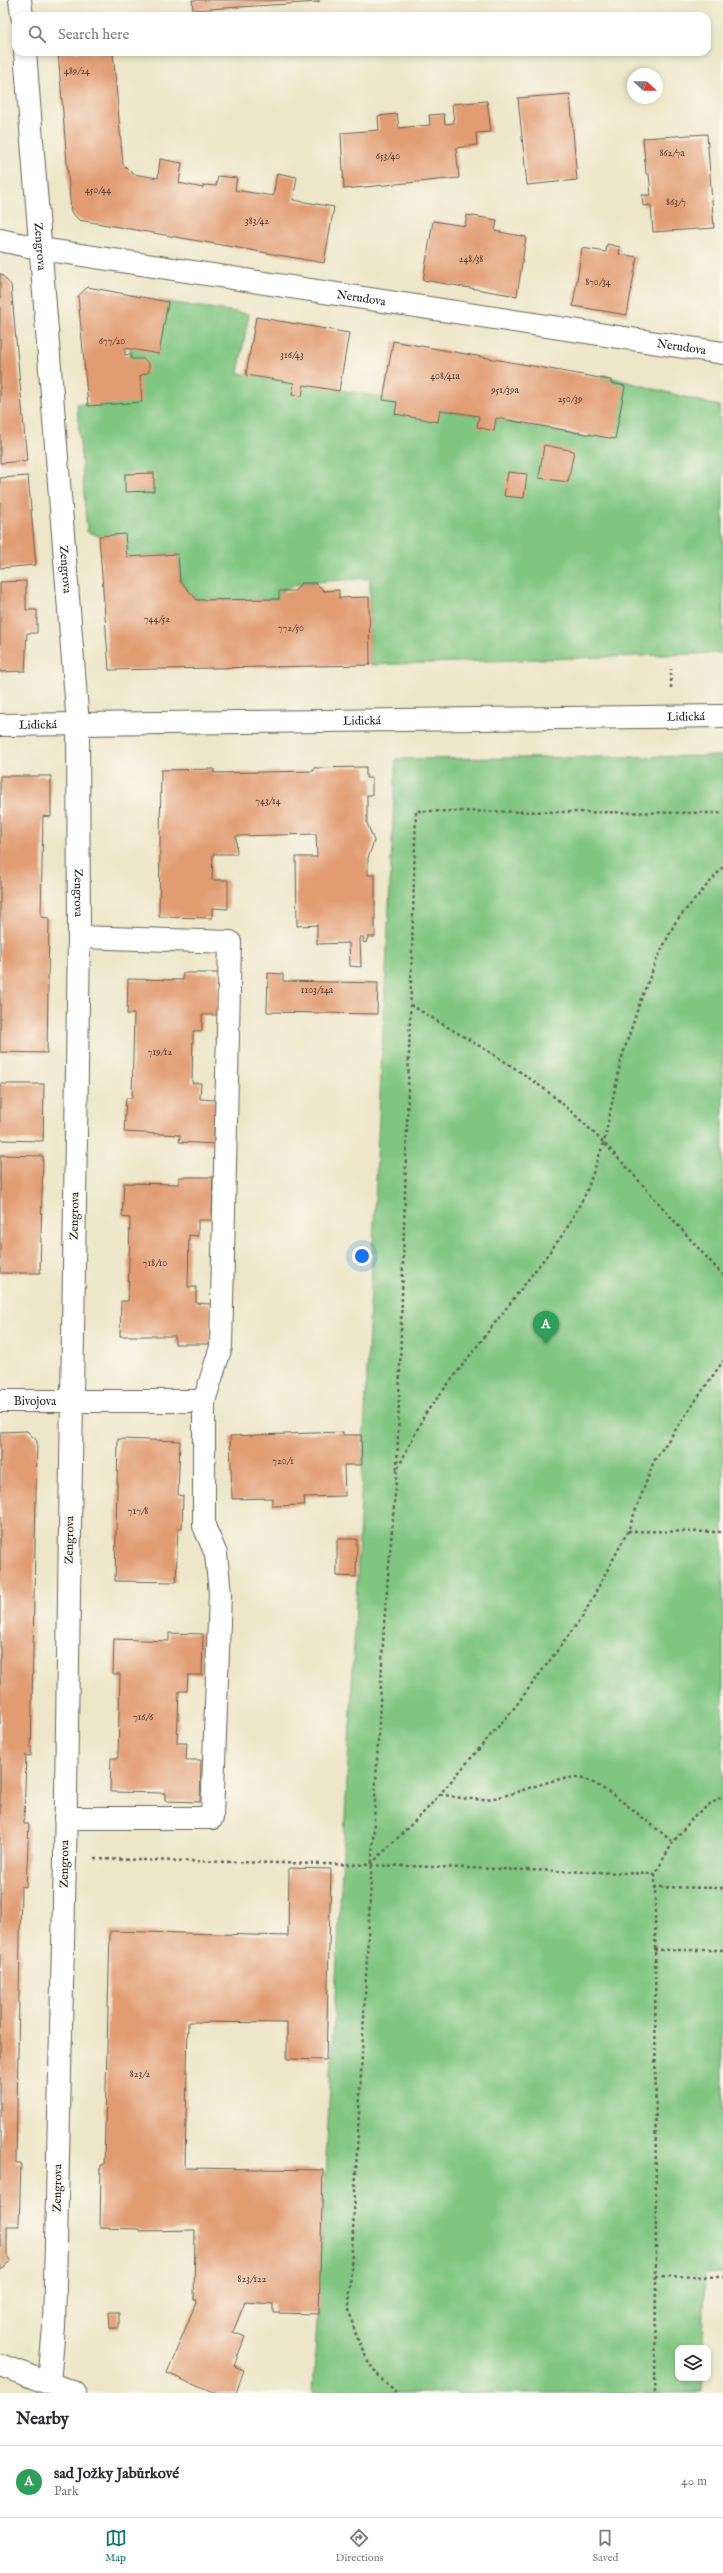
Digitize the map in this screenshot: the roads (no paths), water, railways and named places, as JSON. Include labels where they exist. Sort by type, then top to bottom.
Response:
[{"type":"street","points":[[20,0],[22,12]]},
{"type":"street","name":"Zengrova","points":[[25,56],[42,249],[78,724],[79,937],[65,1859],[54,2327],[49,2383]]},
{"type":"street","name":"Nerudova","points":[[0,240],[42,249],[723,353]]},
{"type":"street","name":"Lidická","points":[[0,725],[723,716]]},
{"type":"street","points":[[65,1818],[212,1818],[220,1593],[216,1554],[204,1526],[204,1401],[221,1347],[230,942],[79,937]]},
{"type":"street","name":"Bivojova","points":[[0,1401],[204,1401]]},
{"type":"street","points":[[0,2365],[76,2393]]},
{"type":"place","name":"sad Jožky Jabůrkové","points":[[546,1344]]}]
